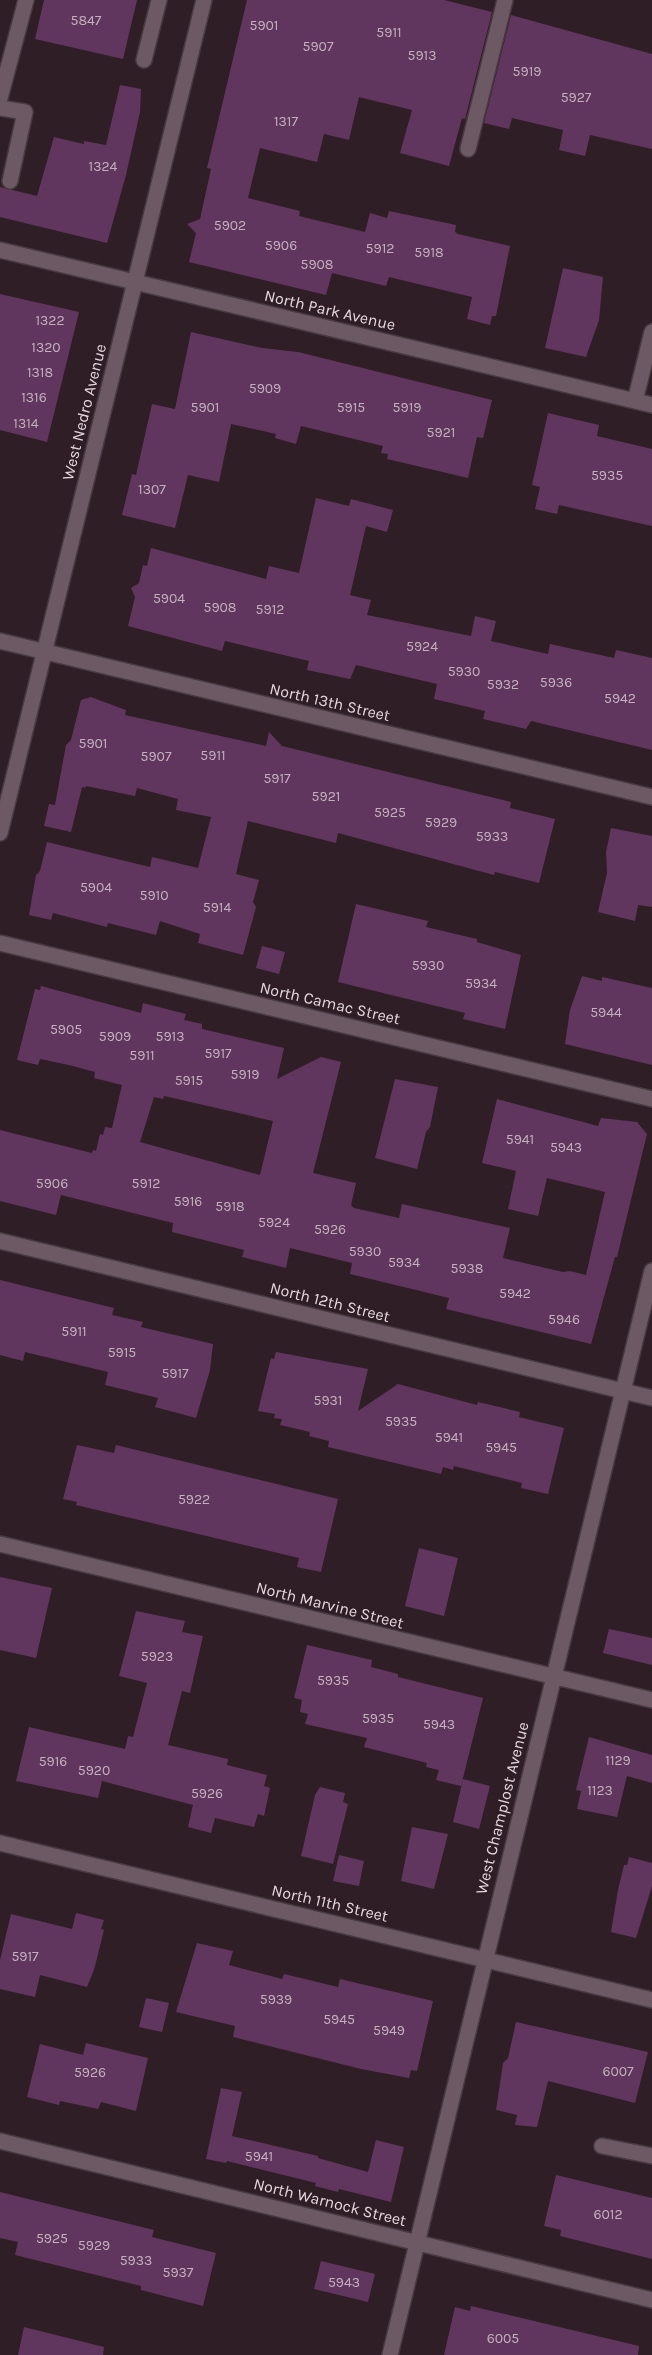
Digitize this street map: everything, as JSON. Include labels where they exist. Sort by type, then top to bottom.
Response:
[{"type":"street","points":[[0,98],[26,0]]},
{"type":"street","points":[[144,60],[159,0]]},
{"type":"street","name":"West Nedro Avenue","points":[[0,833],[204,0]]},
{"type":"street","points":[[468,149],[505,0]]},
{"type":"street","points":[[0,108],[25,112],[10,181]]},
{"type":"street","name":"North Park Avenue","points":[[0,250],[652,405]]},
{"type":"street","points":[[635,401],[652,332]]},
{"type":"street","name":"North 13th Street","points":[[0,641],[652,797]]},
{"type":"street","name":"North Camac Street","points":[[0,943],[652,1099]]},
{"type":"street","name":"North 12th Street","points":[[0,1241],[652,1398]]},
{"type":"street","name":"West Champlost Avenue","points":[[390,2355],[652,1271]]},
{"type":"street","name":"North Marvine Street","points":[[0,1544],[652,1700]]},
{"type":"street","name":"North 11th Street","points":[[0,1843],[652,2000]]},
{"type":"street","name":"North Warnock Street","points":[[0,2141],[652,2300]]},
{"type":"street","points":[[602,2146],[652,2156]]},
{"type":"building","points":[[44,0],[137,0],[123,59],[35,39]]},
{"type":"building","points":[[247,0],[444,0],[492,12],[465,119],[462,118],[449,166],[400,153],[412,110],[359,97],[349,140],[324,134],[317,162],[260,148],[248,198],[300,211],[299,216],[365,232],[370,213],[387,218],[389,211],[456,225],[455,232],[458,234],[510,246],[496,316],[492,316],[490,325],[467,319],[472,297],[389,277],[386,286],[332,273],[326,295],[189,262],[196,233],[187,224],[200,219],[211,169],[207,168]]},
{"type":"building","points":[[511,15],[652,54],[652,149],[590,135],[585,156],[559,150],[563,130],[512,118],[509,129],[484,123]]},
{"type":"building","points":[[120,85],[141,89],[140,112],[126,175],[107,243],[0,217],[0,187],[37,196],[54,137],[84,144],[84,141],[106,145]]},
{"type":"building","points":[[563,268],[603,277],[599,320],[586,357],[545,348]]},
{"type":"building","points":[[0,294],[79,312],[47,442],[0,430]]},
{"type":"building","points":[[191,332],[262,348],[298,352],[492,400],[483,438],[477,437],[468,478],[387,459],[388,454],[381,453],[383,446],[301,426],[296,444],[275,438],[276,434],[231,424],[219,482],[188,475],[175,528],[122,515],[132,474],[136,475],[152,404],[175,409]]},
{"type":"building","points":[[548,413],[599,425],[597,436],[652,449],[652,526],[559,505],[557,514],[535,509],[540,487],[532,485]]},
{"type":"building","points":[[316,498],[349,506],[351,499],[393,510],[387,532],[366,526],[350,595],[371,600],[367,615],[471,636],[475,616],[496,621],[491,641],[548,654],[550,644],[614,658],[616,650],[652,658],[652,750],[531,721],[526,729],[483,719],[485,711],[434,699],[437,684],[356,665],[350,679],[307,670],[309,661],[225,641],[222,651],[128,626],[135,597],[131,588],[139,583],[143,565],[147,566],[151,548],[266,579],[269,566],[299,573]]},
{"type":"building","points":[[91,697],[126,710],[125,715],[266,746],[269,732],[282,746],[511,802],[510,808],[555,819],[539,883],[495,872],[494,875],[338,833],[336,843],[248,821],[236,874],[259,880],[253,902],[256,907],[243,955],[198,943],[200,934],[160,921],[156,935],[108,923],[107,927],[53,913],[51,920],[29,915],[36,875],[40,871],[47,842],[150,867],[152,857],[198,868],[211,817],[176,810],[178,799],[137,788],[135,796],[86,786],[82,787],[71,832],[44,826],[49,804],[55,805],[66,745],[71,740],[81,700]]},
{"type":"building","points":[[611,828],[652,836],[652,907],[638,905],[635,921],[598,912],[607,873],[606,852]]},
{"type":"building","points":[[356,904],[428,921],[426,927],[477,939],[477,942],[521,955],[505,1029],[463,1019],[465,1013],[338,982]]},
{"type":"building","points":[[262,946],[285,952],[279,974],[256,968]]},
{"type":"building","points":[[582,976],[602,981],[602,977],[652,988],[652,1065],[565,1044],[570,1010]]},
{"type":"building","points":[[41,986],[141,1013],[143,1003],[186,1014],[184,1020],[202,1024],[202,1029],[284,1048],[277,1079],[321,1057],[341,1062],[313,1173],[356,1183],[351,1205],[354,1208],[399,1218],[402,1204],[510,1228],[503,1258],[563,1272],[570,1271],[586,1275],[605,1192],[547,1178],[538,1216],[508,1209],[516,1171],[482,1163],[497,1099],[598,1126],[601,1118],[637,1122],[647,1134],[617,1257],[615,1257],[591,1344],[446,1309],[449,1298],[350,1274],[352,1263],[290,1248],[286,1268],[242,1257],[244,1250],[172,1232],[173,1223],[61,1195],[56,1215],[0,1201],[0,1130],[92,1153],[93,1150],[96,1151],[100,1134],[103,1135],[105,1127],[112,1128],[122,1085],[94,1078],[95,1072],[69,1065],[40,1059],[38,1065],[17,1060],[35,989],[40,990]],"holes":[[[164,1096],[273,1121],[260,1175],[140,1142],[154,1097],[163,1099]]]},
{"type":"building","points":[[395,1079],[438,1087],[430,1127],[426,1132],[417,1169],[375,1158]]},
{"type":"building","points":[[0,1280],[114,1308],[112,1315],[143,1322],[141,1327],[213,1344],[210,1370],[196,1418],[155,1407],[158,1398],[105,1385],[108,1372],[25,1352],[23,1361],[0,1355]]},
{"type":"building","points":[[276,1352],[368,1369],[358,1411],[398,1384],[477,1405],[478,1402],[520,1412],[519,1417],[564,1428],[548,1494],[521,1488],[522,1483],[454,1466],[453,1470],[443,1467],[441,1474],[328,1447],[329,1441],[309,1436],[310,1432],[280,1425],[282,1419],[274,1418],[275,1414],[258,1411],[271,1358],[274,1359]]},
{"type":"building","points":[[77,1445],[114,1453],[116,1445],[338,1499],[321,1572],[297,1567],[299,1558],[76,1505],[77,1502],[63,1499]]},
{"type":"building","points":[[419,1548],[458,1558],[444,1616],[405,1606]]},
{"type":"building","points":[[0,1577],[52,1588],[36,1658],[0,1650]]},
{"type":"building","points":[[136,1611],[185,1621],[182,1632],[203,1636],[190,1693],[182,1691],[168,1745],[228,1759],[227,1765],[267,1775],[264,1786],[270,1788],[264,1816],[258,1814],[254,1827],[215,1818],[211,1833],[188,1827],[193,1805],[102,1781],[98,1798],[16,1781],[29,1727],[125,1749],[128,1736],[133,1737],[147,1683],[119,1676]]},
{"type":"building","points":[[609,1629],[652,1638],[652,1665],[603,1653]]},
{"type":"building","points":[[307,1645],[372,1660],[371,1667],[398,1674],[398,1677],[483,1698],[461,1786],[436,1780],[439,1770],[426,1767],[427,1763],[364,1747],[367,1738],[305,1724],[308,1714],[300,1712],[302,1700],[294,1698]]},
{"type":"building","points":[[589,1737],[652,1755],[652,1783],[627,1776],[617,1817],[577,1809],[581,1791],[576,1790]]},
{"type":"building","points":[[463,1779],[490,1786],[479,1829],[453,1822]]},
{"type":"building","points":[[320,1787],[345,1793],[343,1802],[348,1804],[333,1864],[301,1856],[315,1795]]},
{"type":"building","points":[[412,1827],[448,1834],[434,1889],[401,1881]]},
{"type":"building","points":[[339,1855],[364,1861],[359,1886],[333,1881]]},
{"type":"building","points":[[629,1857],[652,1863],[652,1886],[636,1938],[611,1932],[624,1865],[627,1865]]},
{"type":"building","points":[[76,1913],[104,1920],[101,1929],[104,1930],[94,1970],[87,1987],[40,1975],[35,1997],[0,1989],[0,1960],[11,1914],[72,1929]]},
{"type":"building","points":[[197,1943],[233,1951],[229,1965],[282,1979],[284,1974],[338,1987],[340,1979],[433,2001],[417,2071],[411,2070],[409,2078],[361,2069],[233,2037],[235,2026],[176,2012]]},
{"type":"building","points":[[146,1998],[169,2003],[162,2032],[139,2027]]},
{"type":"building","points":[[516,2022],[648,2052],[635,2103],[548,2081],[537,2127],[515,2125],[517,2115],[496,2110],[503,2063],[508,2058]]},
{"type":"building","points":[[86,2043],[148,2058],[136,2111],[101,2102],[98,2109],[60,2101],[59,2105],[27,2097],[40,2044],[83,2055]]},
{"type":"building","points":[[221,2088],[242,2092],[232,2136],[318,2156],[318,2158],[368,2172],[376,2140],[404,2147],[391,2202],[339,2189],[338,2192],[315,2186],[316,2183],[227,2161],[226,2163],[206,2159]]},
{"type":"building","points":[[556,2175],[652,2198],[652,2259],[560,2236],[561,2230],[544,2226]]},
{"type":"building","points":[[0,2192],[154,2230],[152,2237],[216,2253],[203,2306],[141,2290],[141,2286],[15,2255],[18,2242],[0,2238]]},
{"type":"building","points":[[321,2261],[375,2274],[368,2302],[314,2289]]},
{"type":"building","points":[[471,2306],[639,2346],[638,2355],[444,2355],[455,2307],[470,2311]]},
{"type":"building","points":[[24,2327],[104,2347],[103,2355],[18,2355]]}]
